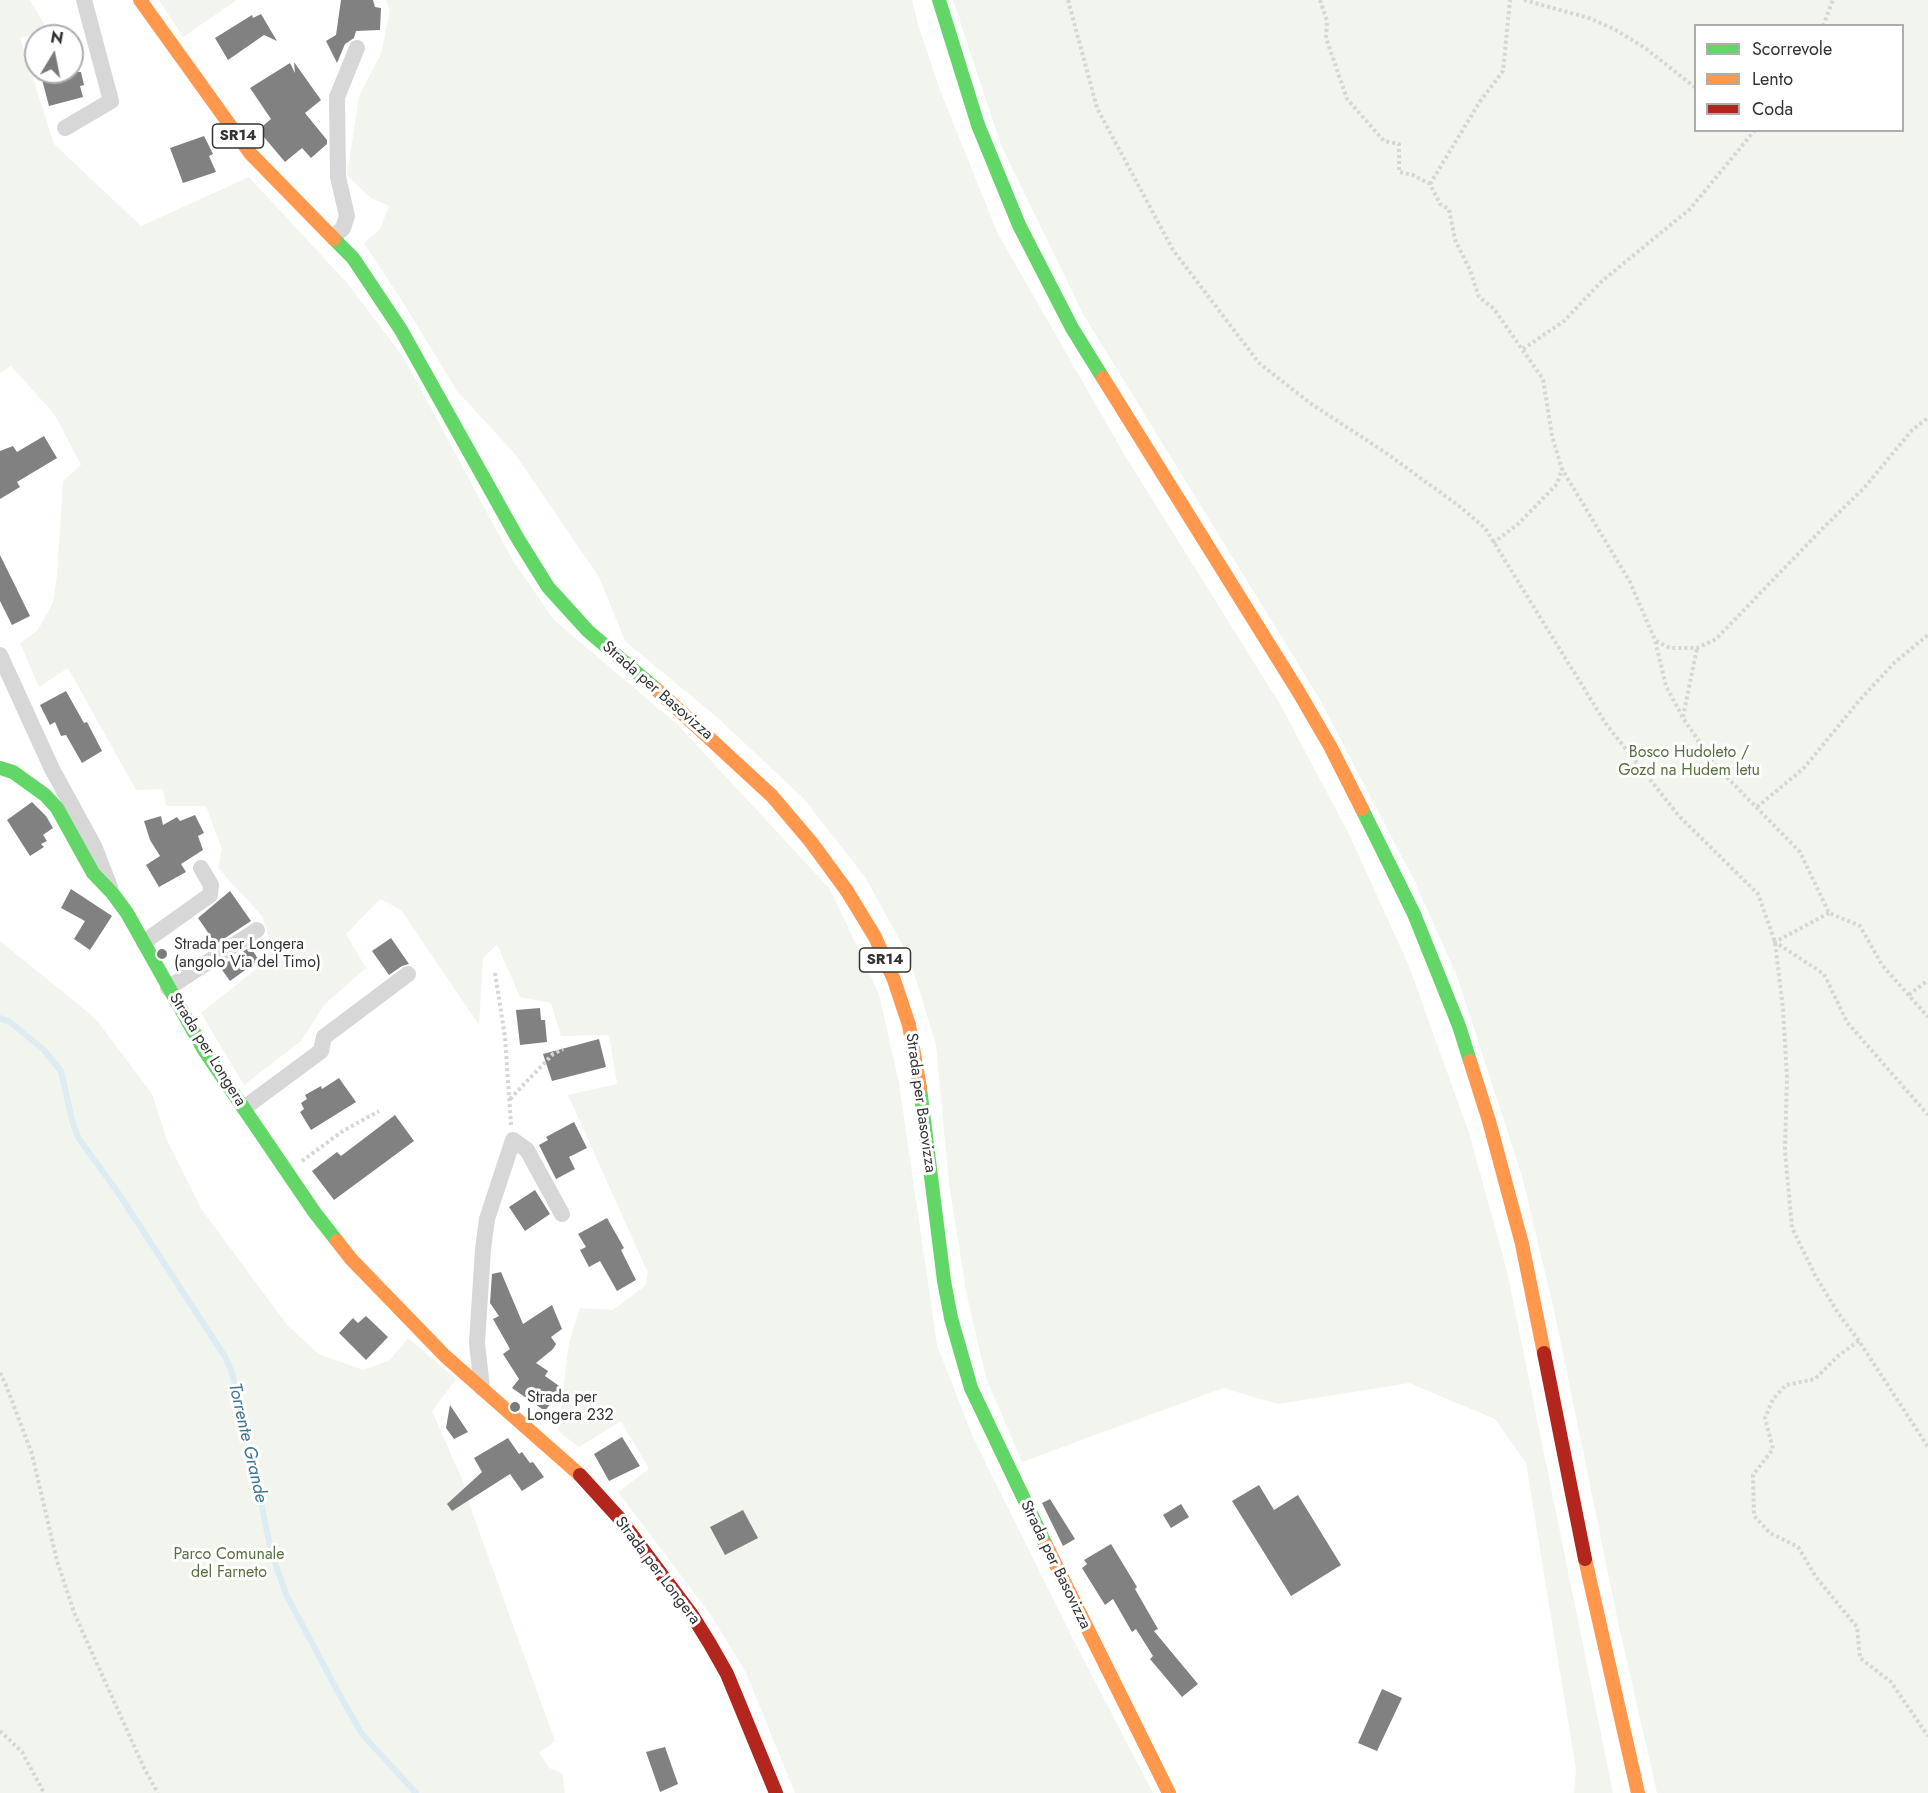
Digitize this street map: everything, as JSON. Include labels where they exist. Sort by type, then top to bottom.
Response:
[{"type":"main road","name":"Strada per Basovizza","points":[[140,0],[250,153],[353,258],[400,330],[518,539],[548,587],[588,631],[686,714],[772,796],[811,842],[847,891],[875,938],[894,980],[914,1047],[944,1281],[951,1318],[971,1388],[1006,1467],[1169,1793]]},
{"type":"main road","points":[[939,0],[978,125],[1020,225],[1045,277],[1079,339],[1330,746],[1414,914],[1459,1026],[1489,1121],[1522,1244],[1595,1611],[1638,1793]]},
{"type":"main road","name":"Strada per Longera","points":[[0,768],[13,772],[45,795],[57,808],[93,873],[113,894],[144,942],[204,1050],[315,1213],[351,1259],[445,1356],[560,1455],[598,1493],[692,1615],[727,1674],[776,1793]]},
{"type":"street","points":[[65,128],[111,101],[84,0]]},
{"type":"street","points":[[334,237],[343,228],[347,216],[338,177],[337,97],[357,48]]},
{"type":"street","name":"Strada per Longera","points":[[0,655],[52,769],[94,846],[113,894]]},
{"type":"street","points":[[144,942],[210,895],[211,885],[201,868]]},
{"type":"street","points":[[168,988],[257,930]]},
{"type":"street","points":[[244,1108],[321,1051],[324,1037],[408,974]]},
{"type":"street","points":[[482,1388],[477,1343],[483,1249],[491,1202],[513,1140],[527,1150],[562,1214]]},
{"type":"path","points":[[1068,0],[1097,108],[1173,250],[1259,363],[1310,403],[1386,453],[1459,506],[1485,528],[1606,724],[1679,816],[1758,894],[1775,942],[1783,1009],[1786,1077],[1785,1150],[1792,1228],[1815,1275],[1838,1313],[1859,1341],[1928,1447]]},
{"type":"path","points":[[1320,0],[1327,21],[1326,38],[1347,99],[1384,141],[1399,144],[1400,172],[1413,175],[1430,184],[1440,204],[1449,209],[1455,240],[1470,270],[1479,297],[1494,309],[1543,379],[1552,436],[1562,469],[1630,582],[1655,640],[1666,686],[1683,718],[1714,764],[1800,852],[1829,913],[1860,926],[1882,965],[1928,1017]]},
{"type":"path","points":[[1430,184],[1479,103],[1503,71],[1510,0]]},
{"type":"path","points":[[1524,0],[1589,18],[1614,29],[1645,48],[1694,87]]},
{"type":"path","points":[[1824,24],[1833,0]]},
{"type":"path","points":[[1523,349],[1564,321],[1602,281],[1690,209],[1753,132]]},
{"type":"path","points":[[1655,640],[1670,648],[1697,648],[1716,639],[1865,487],[1912,430],[1928,418]]},
{"type":"path","points":[[1493,543],[1518,524],[1557,484],[1562,469]]},
{"type":"path","points":[[1757,807],[1804,768],[1858,702],[1895,662],[1928,635]]},
{"type":"path","points":[[1683,718],[1697,648]]},
{"type":"path","points":[[1775,942],[1829,913]]},
{"type":"path","points":[[1775,942],[1824,974],[1847,1022],[1928,1115]]},
{"type":"path","points":[[495,973],[505,1037],[513,1140]]},
{"type":"path","points":[[1909,995],[1928,980]]},
{"type":"path","points":[[510,1100],[553,1054],[563,1049]]},
{"type":"path","points":[[287,1172],[343,1131],[379,1110]]},
{"type":"path","points":[[1859,1341],[1838,1356],[1815,1379],[1786,1386],[1773,1399],[1765,1418],[1773,1449],[1754,1475],[1754,1516],[1770,1533],[1797,1547],[1816,1578],[1857,1627],[1860,1658],[1892,1682],[1928,1736]]},
{"type":"path","points":[[0,1373],[32,1454],[54,1551],[75,1615],[145,1770],[158,1793]]},
{"type":"path","points":[[0,1731],[22,1752],[44,1793]]},
{"type":"green space","points":[[0,0],[30,0],[44,24],[24,24],[24,37],[20,38],[24,50],[24,84],[35,84],[54,144],[141,226],[249,177],[348,284],[404,358],[512,559],[554,620],[677,724],[830,889],[879,994],[899,1083],[937,1345],[972,1435],[1074,1641],[1153,1793],[795,1793],[746,1673],[711,1615],[618,1492],[649,1469],[621,1421],[579,1447],[558,1431],[569,1343],[580,1308],[613,1310],[645,1286],[648,1273],[568,1095],[617,1084],[609,1035],[561,1036],[551,1003],[520,997],[497,944],[483,958],[479,1025],[401,910],[380,899],[346,934],[366,968],[324,1005],[301,1041],[244,1085],[201,1013],[265,962],[270,941],[262,916],[218,868],[222,849],[206,806],[166,806],[163,789],[136,790],[68,668],[39,687],[20,643],[38,630],[53,602],[63,481],[81,465],[55,415],[11,366],[0,373]]},
{"type":"green space","points":[[159,0],[237,0],[183,37]]},
{"type":"green space","points":[[386,0],[912,0],[942,95],[997,232],[1124,454],[1281,706],[1349,834],[1409,966],[1470,1136],[1507,1271],[1613,1793],[1574,1793],[1576,1770],[1526,1463],[1495,1419],[1409,1383],[1278,1404],[1223,1388],[1022,1462],[986,1378],[967,1296],[949,1184],[936,1045],[909,957],[865,877],[803,798],[719,719],[625,641],[599,577],[515,454],[457,391],[364,243],[380,229],[389,206],[371,198],[347,175],[359,96],[381,54],[390,10]]},
{"type":"green space","name":"Bosco Hudoleto / Gozd na Hudem letu","points":[[953,0],[1928,0],[1928,1793],[1657,1793],[1618,1622],[1554,1310],[1522,1176],[1457,976],[1414,880],[1319,698],[1083,314],[1001,145]]},
{"type":"green space","name":"Parco Comunale del Farneto","points":[[0,941],[95,1018],[152,1094],[167,1140],[202,1210],[288,1326],[319,1354],[363,1370],[390,1360],[408,1338],[456,1379],[432,1411],[464,1484],[555,1741],[539,1753],[549,1768],[562,1773],[565,1793],[0,1793]]},
{"type":"building","points":[[341,0],[373,0],[375,7],[381,8],[380,30],[356,31],[354,38],[345,44],[337,63],[326,41],[336,35]]},
{"type":"building","points":[[261,14],[277,41],[264,35],[228,60],[215,38],[252,15],[253,18]]},
{"type":"building","points":[[294,62],[321,100],[305,113],[327,140],[327,144],[311,158],[302,148],[285,162],[258,130],[271,119],[250,88],[290,63],[295,73]]},
{"type":"building","points":[[43,84],[84,84],[80,86],[83,97],[49,106]]},
{"type":"building","points":[[204,136],[213,154],[209,156],[216,172],[183,183],[170,148]]},
{"type":"building","points":[[44,436],[57,458],[17,482],[20,487],[0,499],[0,451],[13,446],[17,452]]},
{"type":"building","points":[[0,555],[30,616],[12,625],[0,601]]},
{"type":"building","points":[[66,691],[84,723],[87,722],[102,751],[82,763],[66,735],[61,736],[55,722],[50,725],[40,705]]},
{"type":"building","points":[[32,802],[46,816],[53,828],[43,835],[47,841],[41,844],[44,847],[30,856],[7,820]]},
{"type":"building","points":[[195,815],[204,833],[198,836],[203,850],[181,864],[186,872],[159,887],[146,865],[160,856],[150,840],[144,821],[161,816],[163,825],[177,817],[180,821]]},
{"type":"building","points":[[71,889],[112,916],[90,950],[74,939],[85,921],[61,908]]},
{"type":"building","points":[[230,891],[251,921],[216,944],[198,918]]},
{"type":"building","points":[[391,938],[409,964],[389,975],[372,951]]},
{"type":"building","points":[[250,947],[259,960],[230,981],[220,967]]},
{"type":"building","points":[[540,1008],[541,1020],[545,1020],[547,1042],[520,1045],[516,1010]]},
{"type":"building","points":[[599,1039],[606,1067],[552,1081],[543,1054]]},
{"type":"building","points":[[339,1078],[356,1102],[311,1130],[300,1112],[304,1109],[301,1103],[307,1099],[305,1095],[321,1086],[322,1089]]},
{"type":"building","points":[[395,1115],[414,1141],[334,1200],[312,1171],[337,1152],[341,1156]]},
{"type":"building","points":[[574,1122],[587,1148],[569,1157],[575,1169],[556,1179],[539,1145],[548,1140],[546,1137]]},
{"type":"building","points":[[535,1190],[550,1214],[525,1231],[509,1207]]},
{"type":"building","points":[[607,1218],[624,1248],[621,1250],[636,1280],[617,1291],[600,1261],[589,1267],[580,1250],[586,1247],[578,1234]]},
{"type":"building","points":[[501,1272],[523,1324],[552,1305],[562,1329],[551,1337],[556,1344],[553,1349],[536,1363],[548,1371],[545,1376],[562,1388],[545,1411],[512,1388],[519,1379],[503,1354],[510,1349],[493,1319],[499,1316],[490,1303],[492,1274]]},
{"type":"building","points":[[366,1316],[388,1337],[366,1360],[339,1333],[353,1318],[358,1323]]},
{"type":"building","points":[[450,1405],[468,1432],[454,1439],[446,1428]]},
{"type":"building","points":[[622,1437],[640,1466],[609,1481],[594,1454]]},
{"type":"building","points":[[508,1438],[519,1454],[522,1452],[530,1463],[533,1462],[544,1477],[522,1491],[510,1474],[452,1511],[447,1504],[482,1472],[474,1458]]},
{"type":"building","points":[[1259,1485],[1274,1510],[1298,1495],[1341,1565],[1291,1596],[1232,1501]]},
{"type":"building","points":[[1050,1499],[1075,1539],[1063,1546],[1042,1503]]},
{"type":"building","points":[[1181,1504],[1189,1517],[1171,1528],[1163,1515]]},
{"type":"building","points":[[743,1510],[758,1538],[725,1555],[710,1527]]},
{"type":"building","points":[[1111,1544],[1137,1587],[1135,1589],[1158,1629],[1154,1631],[1198,1684],[1182,1697],[1150,1659],[1153,1656],[1136,1629],[1132,1632],[1113,1599],[1105,1605],[1082,1568],[1087,1564],[1084,1560]]},
{"type":"building","points":[[1382,1689],[1402,1698],[1377,1751],[1358,1743]]},
{"type":"building","points":[[665,1747],[678,1784],[660,1792],[646,1752]]},
{"type":"waterway","name":"Torrente Grande","points":[[0,1018],[10,1022],[44,1050],[61,1071],[73,1124],[79,1139],[117,1191],[224,1355],[241,1405],[271,1551],[286,1594],[362,1734],[416,1793]]},
{"type":"traffic: fast","points":[[939,0],[978,125],[1019,225],[1072,328],[1103,378]]},
{"type":"traffic: fast","points":[[334,239],[353,258],[401,330],[518,539],[548,587],[588,631],[656,689]]},
{"type":"traffic: fast","points":[[0,768],[13,772],[45,795],[57,808],[93,873],[127,913],[204,1050],[315,1213],[337,1241]]},
{"type":"traffic: fast","points":[[1362,809],[1414,914],[1459,1026],[1470,1061]]},
{"type":"traffic: fast","points":[[920,1088],[944,1281],[951,1318],[971,1388],[1046,1545]]},
{"type":"traffic: slow","points":[[140,0],[250,153],[334,239]]},
{"type":"traffic: slow","points":[[1103,378],[1298,691],[1330,746],[1362,809]]},
{"type":"traffic: slow","points":[[656,689],[772,796],[811,842],[847,891],[875,937],[894,980],[909,1025],[920,1088]]},
{"type":"traffic: slow","points":[[1470,1061],[1489,1121],[1522,1244],[1544,1353]]},
{"type":"traffic: slow","points":[[337,1241],[351,1259],[445,1356],[580,1475]]},
{"type":"traffic: slow","points":[[1046,1545],[1169,1793]]},
{"type":"traffic: slow","points":[[1585,1559],[1638,1793]]},
{"type":"traffic: jam","points":[[1544,1353],[1585,1559]]},
{"type":"traffic: jam","points":[[580,1475],[620,1519],[692,1615],[710,1644],[727,1674],[776,1793]]},
{"type":"place","name":"Strada per Longera (angolo Via del Timo)","points":[[162,954]]},
{"type":"place","name":"Strada per Longera 232","points":[[515,1407]]}]
